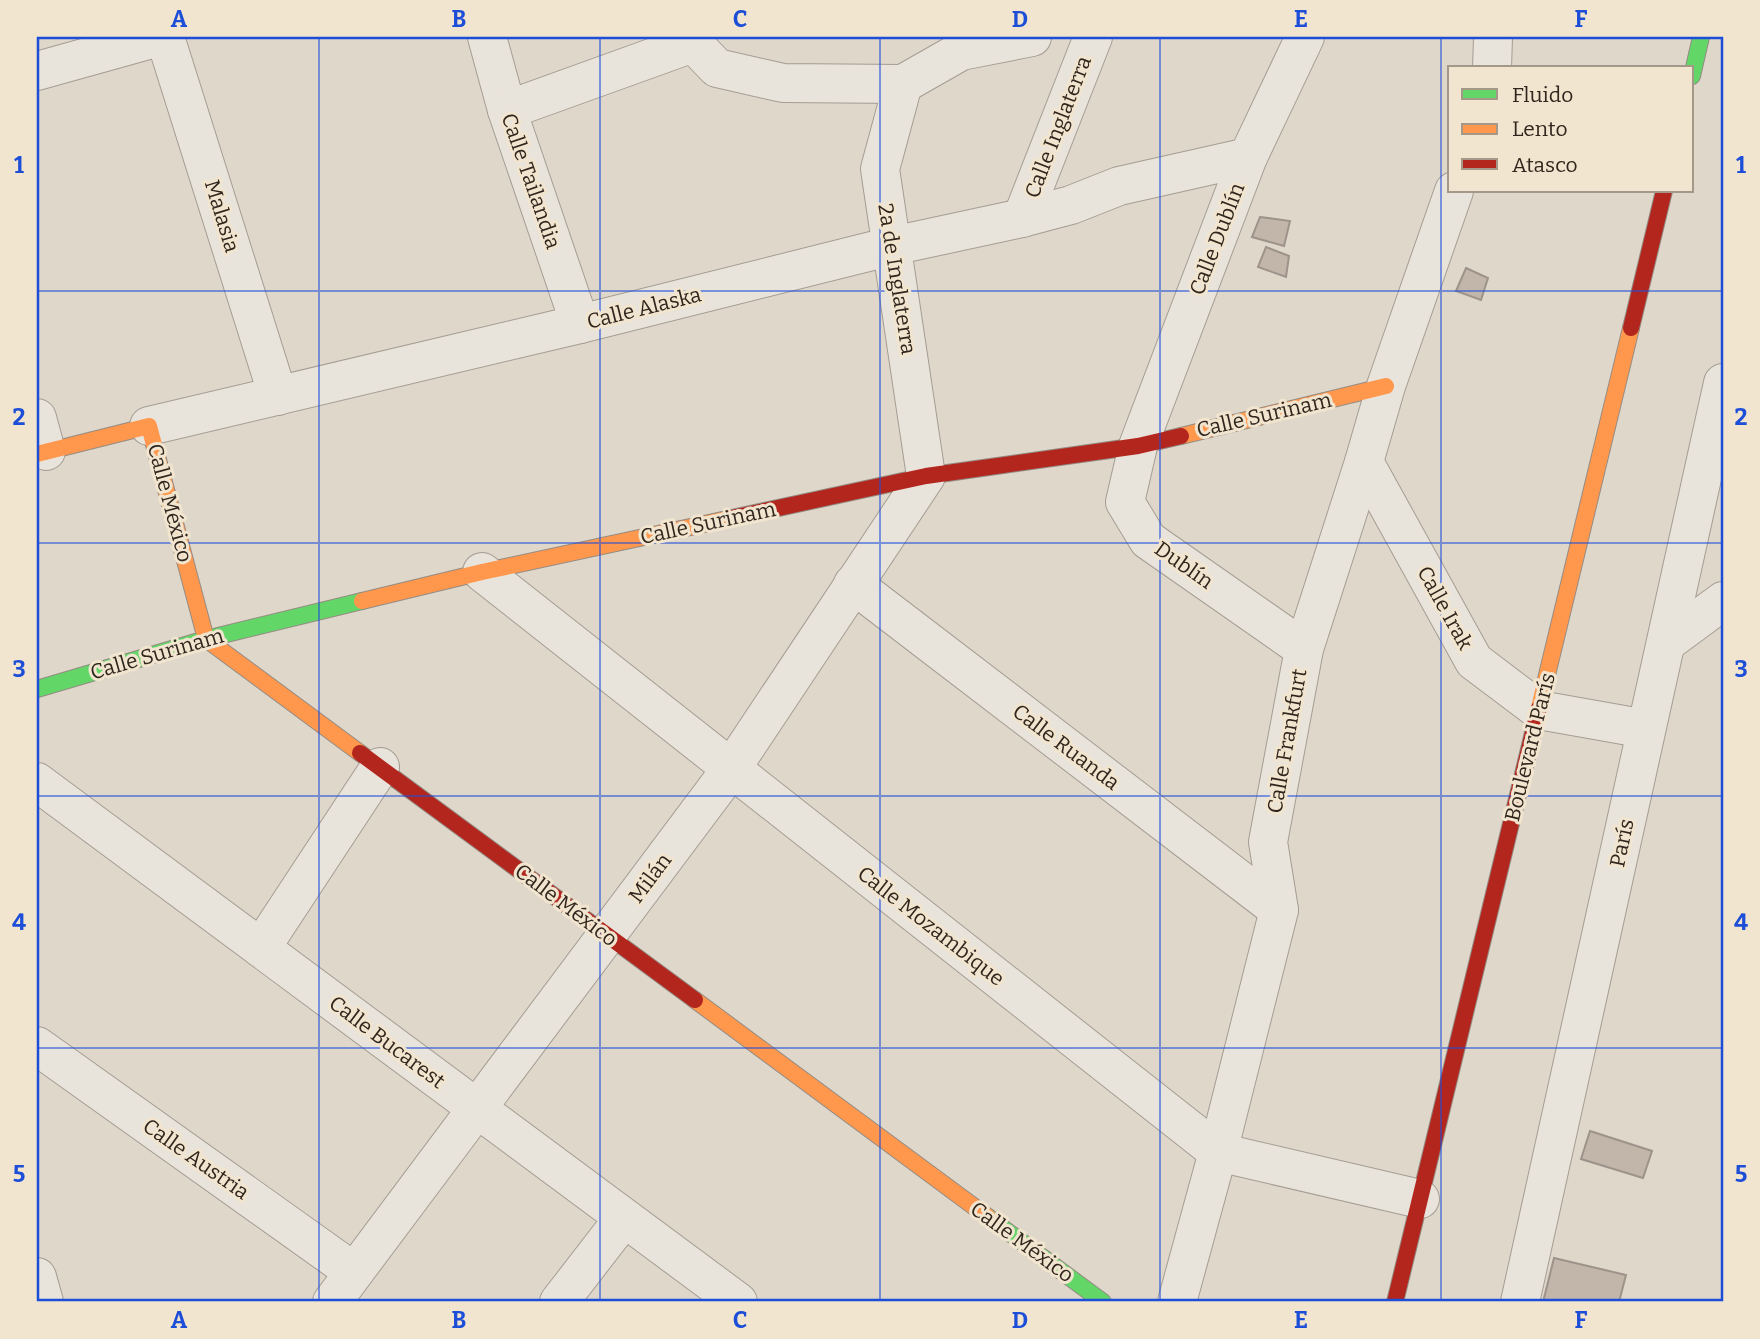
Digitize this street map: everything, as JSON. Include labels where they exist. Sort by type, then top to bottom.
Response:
[{"type":"street","points":[[37,71],[159,37]]},
{"type":"street","name":"Malasia","points":[[165,37],[278,396]]},
{"type":"street","name":"Calle Tailandia","points":[[487,37],[507,110],[580,324]]},
{"type":"street","points":[[507,110],[692,40],[718,68],[783,83],[903,84],[961,51],[1034,37],[1092,38]]},
{"type":"street","name":"Calle Dublín","points":[[1138,446],[1248,157],[1306,37]]},
{"type":"street","points":[[1492,66],[1493,37]]},
{"type":"street","points":[[1694,67],[1701,37]]},
{"type":"street","name":"Calle Inglaterra","points":[[1022,218],[1092,38]]},
{"type":"street","name":"2a de Inglaterra","points":[[903,84],[880,169],[926,475]]},
{"type":"street","name":"Calle Alaska","points":[[40,441],[149,426],[278,396],[892,246],[1022,218],[1071,205],[1119,186],[1248,157]]},
{"type":"street","name":"Calle Frankfurt","points":[[1177,1302],[1279,910],[1269,842],[1304,649],[1386,386],[1454,192]]},
{"type":"street","name":"Boulevard París","points":[[1395,1302],[1664,192]]},
{"type":"street","name":"París","points":[[1520,1302],[1723,383]]},
{"type":"street","name":"Calle Surinam","points":[[37,689],[206,639],[482,572],[926,475],[1138,446],[1386,386]]},
{"type":"street","name":"Calle México","points":[[149,426],[206,639],[1103,1302]]},
{"type":"street","name":"Dublín","points":[[1138,446],[1125,502],[1148,540],[1304,649]]},
{"type":"street","name":"Calle Irak","points":[[1364,462],[1474,661],[1539,710],[1647,730]]},
{"type":"street","name":"Milán","points":[[332,1302],[731,769],[926,475]]},
{"type":"street","name":"Calle Mozambique","points":[[482,572],[1218,1152],[1420,1199]]},
{"type":"street","name":"Calle Ruanda","points":[[853,584],[1279,910]]},
{"type":"street","points":[[1666,643],[1723,601]]},
{"type":"street","points":[[261,948],[380,767]]},
{"type":"street","name":"Calle Bucarest","points":[[37,782],[738,1302]]},
{"type":"street","name":"Calle Austria","points":[[37,1046],[354,1272]]},
{"type":"street","points":[[559,1302],[624,1218]]},
{"type":"street","points":[[37,1277],[44,1302]]},
{"type":"building","points":[[1260,217],[1290,221],[1284,246],[1252,237]]},
{"type":"building","points":[[1266,247],[1289,256],[1286,277],[1258,267]]},
{"type":"building","points":[[1466,268],[1488,278],[1481,300],[1456,291]]},
{"type":"building","points":[[1590,1131],[1652,1151],[1643,1178],[1581,1159]]},
{"type":"building","points":[[1554,1258],[1626,1275],[1619,1302],[1543,1302]]},
{"type":"traffic: fast","points":[[1694,67],[1701,37]]},
{"type":"traffic: fast","points":[[37,689],[206,639],[362,601]]},
{"type":"traffic: fast","points":[[988,1217],[1103,1302]]},
{"type":"traffic: slow","points":[[1539,708],[1631,328]]},
{"type":"traffic: slow","points":[[1181,436],[1386,386]]},
{"type":"traffic: slow","points":[[37,454],[149,426],[206,639],[360,753]]},
{"type":"traffic: slow","points":[[362,601],[732,518]]},
{"type":"traffic: slow","points":[[695,1000],[988,1217]]},
{"type":"traffic: jam","points":[[1631,328],[1664,192]]},
{"type":"traffic: jam","points":[[732,518],[926,476],[1138,446],[1181,436]]},
{"type":"traffic: jam","points":[[1395,1302],[1539,708]]},
{"type":"traffic: jam","points":[[360,753],[695,1000]]}]
